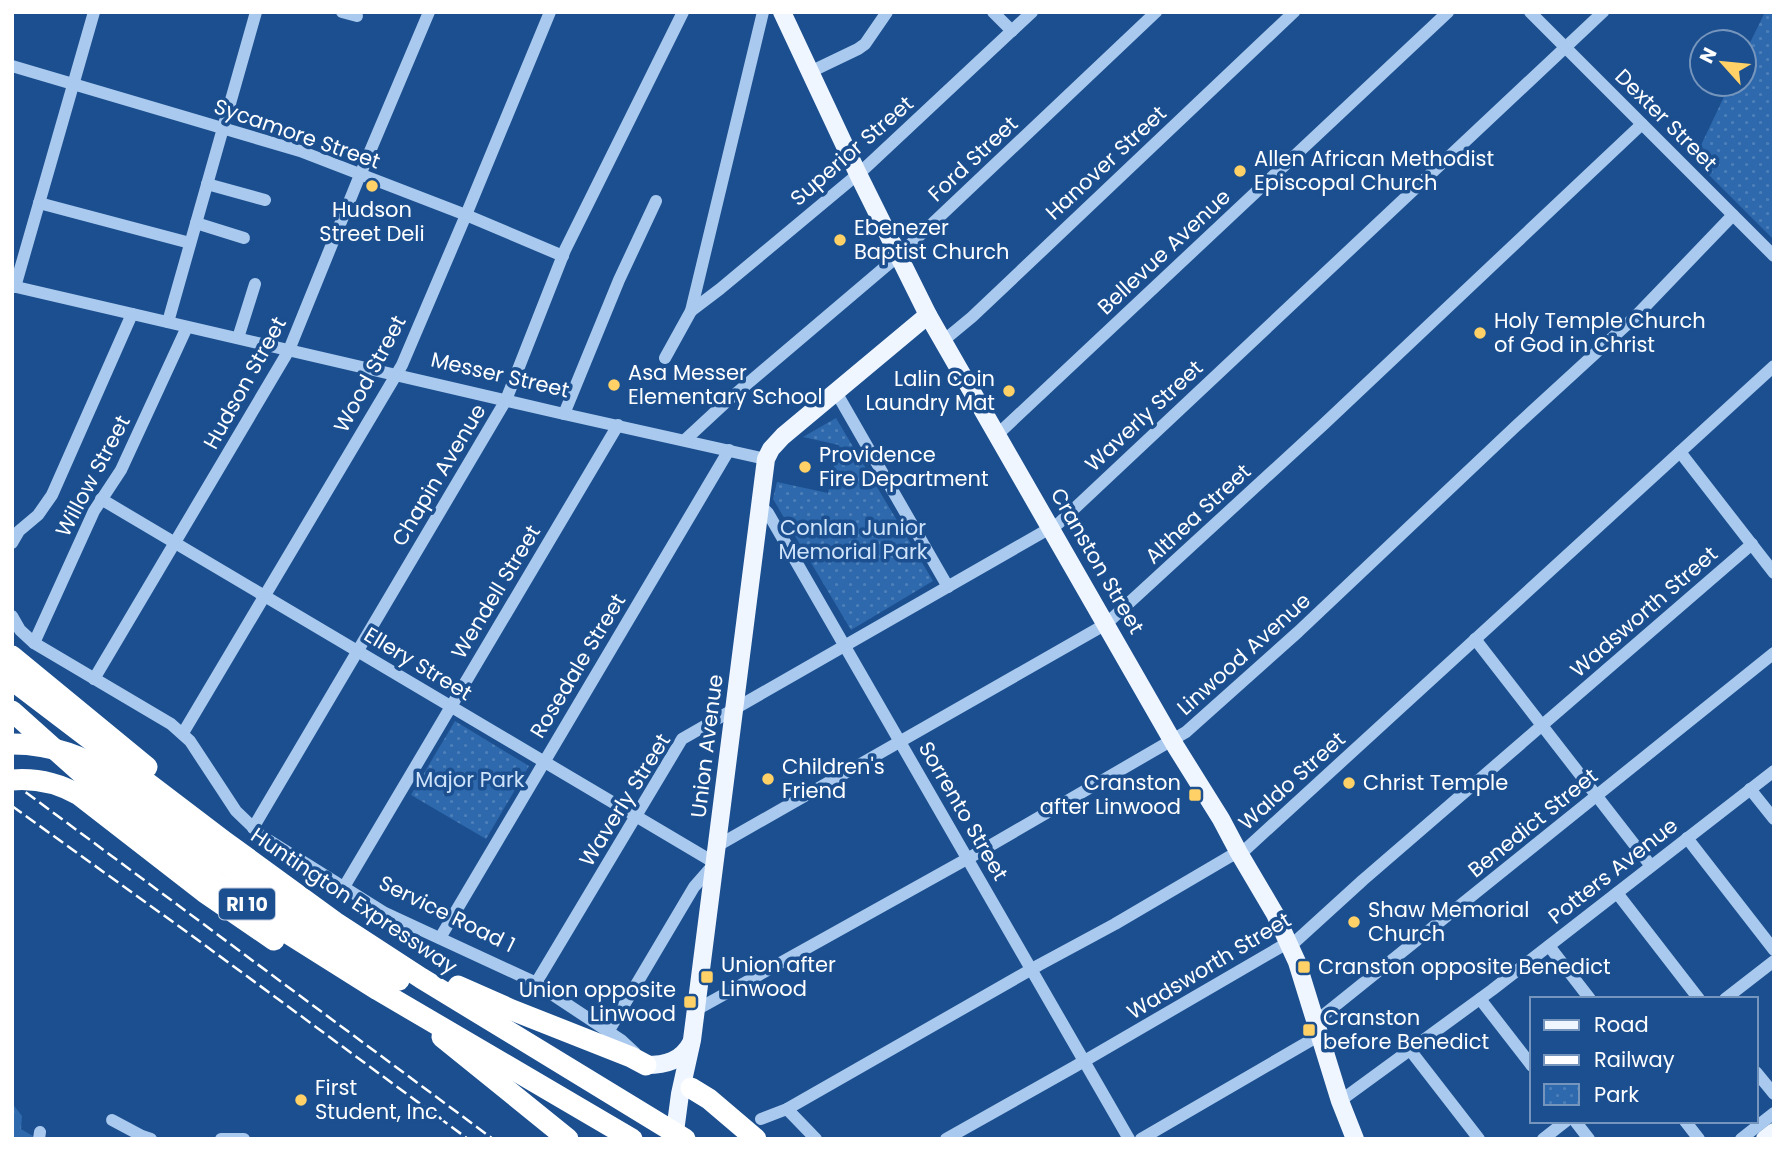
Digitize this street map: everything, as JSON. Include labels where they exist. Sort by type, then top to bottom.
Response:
[{"type":"highway","points":[[12,656],[166,783],[195,809],[224,841]]},
{"type":"highway","name":"Huntington Expressway","points":[[12,680],[224,841],[349,931],[686,1139]]},
{"type":"highway","name":"RI 10","points":[[12,711],[108,797],[239,899],[304,944],[632,1139]]},
{"type":"highway","points":[[12,730],[69,763]]},
{"type":"highway","points":[[12,744],[46,747],[75,755],[97,766],[261,891],[365,960],[510,1041],[553,1058]]},
{"type":"highway","points":[[19,779],[51,783],[79,795],[249,924],[344,982],[401,1004],[568,1139]]},
{"type":"highway","points":[[349,931],[476,995],[646,1065]]},
{"type":"highway","points":[[686,1094],[709,1099],[759,1129]]},
{"type":"main road","name":"Cranston Street","points":[[782,12],[928,315],[1275,914],[1297,962],[1340,1101],[1355,1139]]},
{"type":"main road","points":[[766,458],[776,442],[928,315]]},
{"type":"main road","name":"Union Avenue","points":[[686,1139],[686,1094],[692,1040],[766,458]]},
{"type":"main road","points":[[646,1065],[676,1060],[685,1053],[692,1040]]},
{"type":"main road","name":"Service Road 1","points":[[646,1065],[686,1094]]},
{"type":"main road","name":"Union Avenue","points":[[674,1139],[686,1094]]},
{"type":"main road","points":[[1765,1139],[1774,1132]]},
{"type":"street","points":[[14,287],[94,12]]},
{"type":"street","points":[[168,322],[256,12]]},
{"type":"street","points":[[342,12],[357,16]]},
{"type":"street","name":"Hudson Street","points":[[94,679],[289,350],[429,12]]},
{"type":"street","name":"Wood Street","points":[[183,733],[402,365],[550,12]]},
{"type":"street","name":"Chapin Avenue","points":[[253,828],[506,400],[563,256],[683,12]]},
{"type":"street","points":[[665,358],[691,311],[763,12]]},
{"type":"street","points":[[810,72],[865,44],[887,12]]},
{"type":"street","points":[[993,12],[1012,31]]},
{"type":"street","name":"Superior Street","points":[[691,311],[858,174],[1032,12]]},
{"type":"street","name":"Ford Street","points":[[685,440],[726,402],[898,257],[1156,12]]},
{"type":"street","name":"Hanover Street","points":[[943,341],[972,317],[1294,12]]},
{"type":"street","name":"Bellevue Avenue","points":[[998,434],[1448,12]]},
{"type":"street","name":"Dexter Street","points":[[1530,12],[1774,256]]},
{"type":"street","name":"Waverly Street","points":[[536,983],[680,741],[1059,523],[1603,12]]},
{"type":"street","name":"Sycamore Street","points":[[12,65],[300,151],[466,215],[563,256]]},
{"type":"street","name":"Althea Street","points":[[608,1032],[694,887],[716,855],[900,742],[1106,624],[1324,424],[1642,124]]},
{"type":"street","points":[[207,184],[265,200]]},
{"type":"street","points":[[564,414],[656,201]]},
{"type":"street","points":[[39,203],[190,243]]},
{"type":"street","name":"Linwood Avenue","points":[[696,1010],[968,859],[1193,726],[1298,632],[1634,317],[1733,215]]},
{"type":"street","points":[[196,223],[244,238]]},
{"type":"street","points":[[238,338],[255,284]]},
{"type":"street","name":"Messer Street","points":[[14,287],[766,458]]},
{"type":"street","points":[[12,543],[19,531],[38,515],[52,495],[132,314]]},
{"type":"street","name":"Willow Street","points":[[34,643],[94,511],[121,470],[187,327]]},
{"type":"street","name":"Waldo Street","points":[[759,1129],[787,1109],[1246,849],[1774,366]]},
{"type":"street","points":[[836,392],[948,587]]},
{"type":"street","name":"Wendell Street","points":[[344,887],[618,425]]},
{"type":"street","name":"Rosedale Street","points":[[440,938],[729,450]]},
{"type":"street","points":[[1680,452],[1774,573]]},
{"type":"street","name":"Ellery Street","points":[[101,499],[636,816],[716,855]]},
{"type":"street","name":"Sorrento Street","points":[[760,505],[768,513],[1129,1139]]},
{"type":"street","name":"Wadsworth Street","points":[[946,1139],[1289,942],[1296,941],[1752,544]]},
{"type":"street","name":"Service Road 1","points":[[12,616],[20,630],[34,643],[183,733],[232,806],[267,839],[385,913],[536,983],[625,1044],[646,1065]]},
{"type":"street","points":[[1475,639],[1651,866]]},
{"type":"street","name":"Benedict Street","points":[[1141,1139],[1318,1028],[1774,653]]},
{"type":"street","name":"Potters Avenue","points":[[1340,1101],[1480,999],[1774,771]]},
{"type":"street","points":[[1750,789],[1774,819]]},
{"type":"street","points":[[1687,838],[1774,950]]},
{"type":"street","points":[[1617,893],[1697,997]]},
{"type":"street","points":[[1549,946],[1588,997]]},
{"type":"street","points":[[1728,997],[1774,961]]},
{"type":"street","points":[[1480,999],[1530,1063]]},
{"type":"street","points":[[1410,1050],[1479,1139]]},
{"type":"street","points":[[1758,1074],[1774,1094]]},
{"type":"street","points":[[787,1109],[816,1139]]},
{"type":"street","points":[[1741,1139],[1774,1113]]},
{"type":"street","points":[[112,1120],[150,1139]]},
{"type":"street","points":[[1543,1139],[1563,1123]]},
{"type":"street","points":[[1577,1123],[1589,1139]]},
{"type":"street","points":[[1687,1123],[1699,1139]]},
{"type":"street","points":[[221,1139],[244,1139]]},
{"type":"green space","points":[[1765,12],[1774,15],[1774,240],[1694,160],[1723,98],[1758,98],[1757,28]]},
{"type":"green space","name":"Conlan Junior Memorial Park","points":[[836,418],[933,581],[851,630],[773,499],[777,482],[828,493],[839,445],[803,437]]},
{"type":"green space","name":"Major Park","points":[[455,721],[529,766],[486,839],[411,795]]},
{"type":"green space","points":[[12,1103],[22,1116],[21,1129],[38,1139],[12,1139]]},
{"type":"railway","points":[[12,782],[493,1139]]},
{"type":"railway","points":[[12,806],[468,1139]]},
{"type":"place","name":"Allen African Methodist Episcopal Church","points":[[1240,171]]},
{"type":"place","name":"Hudson Street Deli","points":[[372,186]]},
{"type":"place","name":"Ebenezer Baptist Church","points":[[840,240]]},
{"type":"place","name":"Holy Temple Church of God in Christ","points":[[1480,333]]},
{"type":"place","name":"Asa Messer Elementary School","points":[[614,385]]},
{"type":"place","name":"Lalin Coin Laundry Mat","points":[[1009,391]]},
{"type":"place","name":"Providence Fire Department","points":[[805,467]]},
{"type":"place","name":"Children's Friend","points":[[768,779]]},
{"type":"place","name":"Christ Temple","points":[[1349,783]]},
{"type":"place","name":"Cranston after Linwood","points":[[1195,795]]},
{"type":"place","name":"Shaw Memorial Church","points":[[1354,922]]},
{"type":"place","name":"Cranston opposite Benedict","points":[[1304,967]]},
{"type":"place","name":"Union after Linwood","points":[[707,977]]},
{"type":"place","name":"Union opposite Linwood","points":[[690,1002]]},
{"type":"place","name":"Cranston before Benedict","points":[[1309,1030]]},
{"type":"place","name":"First Student, Inc.","points":[[301,1100]]}]
